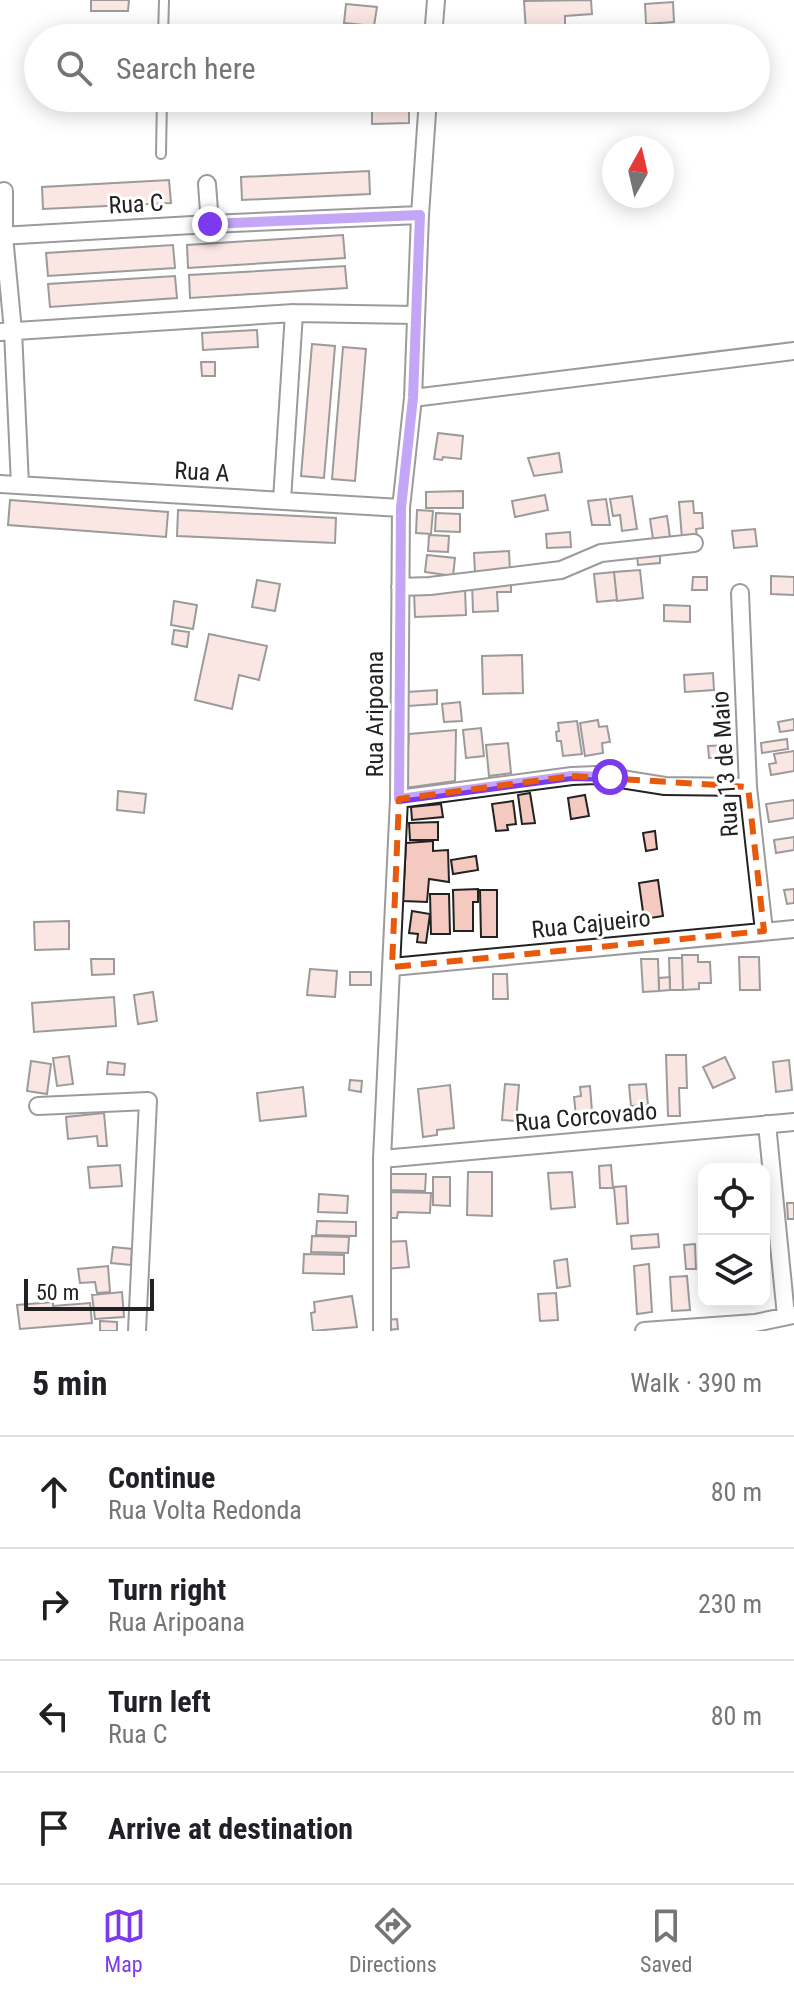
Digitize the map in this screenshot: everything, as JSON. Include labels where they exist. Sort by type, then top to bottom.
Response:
[{"type":"street","points":[[434,24],[436,0]]},
{"type":"street","name":"Rua Aripoana","points":[[382,1331],[382,1159],[399,799],[401,508],[413,398],[427,112]]},
{"type":"street","points":[[207,184],[210,224]]},
{"type":"street","points":[[4,191],[2,236],[6,332],[20,485]]},
{"type":"street","name":"Rua C","points":[[2,236],[420,215]]},
{"type":"street","points":[[6,332],[294,313],[415,315]]},
{"type":"street","points":[[282,500],[294,313]]},
{"type":"street","points":[[413,398],[794,351]]},
{"type":"street","name":"Rua A","points":[[0,484],[401,508]]},
{"type":"street","points":[[400,587],[561,570],[601,553],[694,543]]},
{"type":"street","name":"Rua 13 de Maio","points":[[740,593],[748,787],[764,931]]},
{"type":"street","points":[[399,799],[596,775],[665,786],[748,787]]},
{"type":"street","name":"Rua Cajueiro","points":[[392,967],[794,929]]},
{"type":"street","points":[[38,1106],[148,1101],[137,1331]]},
{"type":"street","name":"Rua Corcovado","points":[[382,1159],[794,1122]]},
{"type":"street","points":[[644,1331],[755,1323],[790,1316],[767,1124]]},
{"type":"lane","points":[[163,24],[164,0]]},
{"type":"lane","points":[[161,154],[162,112]]},
{"type":"highlighted area","points":[[572,776],[748,787],[764,931],[392,967],[399,799]]},
{"type":"building","points":[[91,0],[129,0],[128,11],[91,11]]},
{"type":"building","points":[[591,0],[592,14],[565,16],[565,24],[526,24],[524,1]]},
{"type":"building","points":[[673,2],[674,22],[646,24],[645,4]]},
{"type":"building","points":[[346,4],[377,7],[374,24],[344,23]]},
{"type":"building","points":[[372,112],[409,112],[409,123],[372,124]]},
{"type":"building","points":[[369,171],[370,194],[242,200],[241,177]]},
{"type":"building","points":[[169,180],[171,203],[43,209],[42,187]]},
{"type":"building","points":[[343,235],[345,258],[188,268],[187,245]]},
{"type":"building","points":[[173,245],[175,268],[48,276],[46,253]]},
{"type":"building","points":[[345,266],[347,288],[190,298],[189,275]]},
{"type":"building","points":[[175,276],[177,298],[50,307],[48,284]]},
{"type":"building","points":[[257,330],[258,347],[203,350],[202,333]]},
{"type":"building","points":[[312,344],[335,346],[324,478],[301,476]]},
{"type":"building","points":[[343,347],[366,349],[355,481],[332,479]]},
{"type":"building","points":[[201,362],[215,362],[215,376],[202,376]]},
{"type":"building","points":[[438,433],[463,436],[461,459],[434,459]]},
{"type":"building","points":[[559,453],[562,472],[534,476],[528,458]]},
{"type":"building","points":[[463,491],[463,508],[426,508],[426,492]]},
{"type":"building","points":[[545,495],[548,510],[515,517],[512,501]]},
{"type":"building","points":[[632,496],[637,529],[622,531],[620,515],[613,516],[610,499]]},
{"type":"building","points":[[606,499],[610,525],[592,525],[588,501]]},
{"type":"building","points":[[10,500],[168,512],[166,537],[8,525]]},
{"type":"building","points":[[693,501],[694,513],[702,513],[703,528],[696,529],[697,536],[682,538],[679,502]]},
{"type":"building","points":[[178,510],[336,518],[335,543],[177,536]]},
{"type":"building","points":[[417,510],[433,511],[431,534],[416,533]]},
{"type":"building","points":[[436,513],[460,514],[460,532],[435,531]]},
{"type":"building","points":[[667,516],[670,537],[653,539],[650,519]]},
{"type":"building","points":[[755,529],[757,546],[734,548],[732,531]]},
{"type":"building","points":[[570,532],[571,547],[547,548],[546,534]]},
{"type":"building","points":[[429,535],[449,536],[448,552],[428,551]]},
{"type":"building","points":[[509,551],[510,572],[475,573],[474,553]]},
{"type":"building","points":[[660,554],[660,563],[638,565],[637,556]]},
{"type":"building","points":[[427,555],[455,558],[453,576],[425,572]]},
{"type":"building","points":[[640,570],[643,598],[617,601],[614,572]]},
{"type":"building","points":[[614,572],[617,600],[597,602],[594,574]]},
{"type":"building","points":[[771,576],[794,577],[794,595],[771,594]]},
{"type":"building","points":[[693,577],[707,577],[707,590],[692,590]]},
{"type":"building","points":[[257,580],[280,584],[275,611],[252,607]]},
{"type":"building","points":[[511,581],[511,592],[497,592],[498,611],[473,612],[472,583]]},
{"type":"building","points":[[465,589],[466,615],[415,617],[414,591]]},
{"type":"building","points":[[174,601],[197,605],[193,629],[171,625]]},
{"type":"building","points":[[664,605],[690,606],[690,622],[664,621]]},
{"type":"building","points":[[174,630],[189,632],[187,647],[172,644]]},
{"type":"building","points":[[209,634],[267,646],[259,680],[239,675],[232,709],[195,700]]},
{"type":"building","points":[[522,655],[523,693],[483,694],[482,656]]},
{"type":"building","points":[[713,673],[714,690],[685,692],[684,675]]},
{"type":"building","points":[[437,690],[437,704],[408,706],[407,692]]},
{"type":"building","points":[[460,702],[462,721],[444,722],[442,704]]},
{"type":"building","points":[[794,719],[794,730],[780,732],[778,722]]},
{"type":"building","points":[[598,720],[599,727],[607,726],[610,742],[602,743],[603,753],[585,756],[580,723]]},
{"type":"building","points":[[577,721],[582,754],[563,756],[561,741],[557,741],[558,723]]},
{"type":"building","points":[[481,728],[484,756],[466,758],[463,730]]},
{"type":"building","points":[[456,730],[455,781],[405,788],[409,734]]},
{"type":"building","points":[[787,739],[788,749],[762,753],[761,743]]},
{"type":"building","points":[[508,743],[511,773],[489,776],[486,745]]},
{"type":"building","points":[[730,745],[731,757],[709,758],[708,746]]},
{"type":"building","points":[[794,751],[794,771],[771,775],[769,764],[776,763],[774,754]]},
{"type":"building","points":[[118,791],[146,794],[144,813],[117,810]]},
{"type":"building","points":[[530,793],[535,823],[522,824],[518,795]]},
{"type":"building","points":[[585,795],[589,816],[571,819],[568,798]]},
{"type":"building","points":[[794,800],[794,818],[769,822],[766,804]]},
{"type":"building","points":[[513,801],[516,824],[507,825],[508,830],[496,831],[492,804]]},
{"type":"building","points":[[441,804],[443,817],[412,820],[411,807]]},
{"type":"building","points":[[438,822],[438,840],[410,840],[409,823]]},
{"type":"building","points":[[655,831],[657,849],[646,851],[643,833]]},
{"type":"building","points":[[794,837],[794,850],[776,853],[774,840]]},
{"type":"building","points":[[433,841],[433,851],[448,850],[449,882],[429,879],[427,902],[403,901],[406,843]]},
{"type":"building","points":[[476,856],[478,870],[453,874],[451,860]]},
{"type":"building","points":[[658,880],[663,916],[644,919],[639,883]]},
{"type":"building","points":[[478,889],[478,902],[473,902],[473,931],[454,931],[453,890]]},
{"type":"building","points":[[794,889],[794,903],[787,904],[784,890]]},
{"type":"building","points":[[480,890],[497,890],[497,937],[481,937]]},
{"type":"building","points":[[430,894],[449,894],[450,934],[431,934]]},
{"type":"building","points":[[412,911],[430,914],[426,943],[417,942],[418,934],[409,933]]},
{"type":"building","points":[[69,921],[69,949],[35,950],[34,922]]},
{"type":"building","points":[[682,955],[698,955],[698,962],[710,962],[711,983],[699,983],[699,989],[683,990]]},
{"type":"building","points":[[739,957],[759,957],[760,990],[740,990]]},
{"type":"building","points":[[669,958],[682,958],[683,990],[670,990]]},
{"type":"building","points":[[91,959],[114,959],[114,974],[92,975]]},
{"type":"building","points":[[641,959],[658,959],[659,991],[643,992]]},
{"type":"building","points":[[310,969],[337,971],[335,997],[307,995]]},
{"type":"building","points":[[350,972],[371,972],[371,985],[350,985]]},
{"type":"building","points":[[493,974],[507,974],[508,999],[493,999]]},
{"type":"building","points":[[670,977],[670,990],[659,991],[659,978]]},
{"type":"building","points":[[153,992],[157,1021],[138,1024],[134,995]]},
{"type":"building","points":[[114,997],[116,1026],[34,1032],[32,1003]]},
{"type":"building","points":[[666,1055],[686,1055],[687,1088],[679,1088],[680,1116],[668,1116]]},
{"type":"building","points":[[69,1056],[73,1084],[57,1086],[53,1058]]},
{"type":"building","points":[[725,1057],[735,1078],[713,1088],[703,1067]]},
{"type":"building","points":[[789,1060],[792,1090],[776,1092],[773,1062]]},
{"type":"building","points":[[31,1061],[51,1064],[47,1094],[27,1091]]},
{"type":"building","points":[[108,1062],[125,1064],[124,1075],[107,1074]]},
{"type":"building","points":[[350,1080],[362,1081],[361,1092],[349,1090]]},
{"type":"building","points":[[505,1084],[519,1085],[516,1121],[502,1120]]},
{"type":"building","points":[[646,1084],[648,1105],[631,1106],[629,1085]]},
{"type":"building","points":[[450,1085],[454,1128],[437,1130],[437,1135],[423,1137],[418,1089]]},
{"type":"building","points":[[590,1086],[593,1124],[577,1126],[574,1097],[581,1096],[580,1087]]},
{"type":"building","points":[[303,1087],[306,1116],[260,1121],[257,1093]]},
{"type":"building","points":[[104,1113],[107,1146],[98,1146],[97,1136],[68,1139],[66,1117]]},
{"type":"building","points":[[120,1165],[122,1186],[90,1188],[88,1167]]},
{"type":"building","points":[[611,1165],[613,1188],[600,1188],[599,1166]]},
{"type":"building","points":[[468,1172],[492,1172],[492,1216],[467,1215]]},
{"type":"building","points":[[572,1172],[575,1207],[551,1209],[548,1173]]},
{"type":"building","points":[[389,1174],[426,1174],[425,1191],[388,1190]]},
{"type":"building","points":[[433,1177],[450,1177],[450,1206],[433,1205]]},
{"type":"building","points":[[626,1186],[628,1223],[617,1224],[614,1187]]},
{"type":"building","points":[[388,1192],[431,1193],[430,1213],[398,1212],[397,1218],[388,1218]]},
{"type":"building","points":[[319,1194],[348,1196],[347,1213],[318,1212]]},
{"type":"building","points":[[787,1203],[794,1203],[794,1219],[788,1219]]},
{"type":"building","points":[[317,1221],[356,1222],[356,1236],[316,1235]]},
{"type":"building","points":[[658,1234],[659,1247],[632,1249],[631,1236]]},
{"type":"building","points":[[312,1236],[349,1237],[348,1253],[311,1252]]},
{"type":"building","points":[[406,1241],[409,1267],[385,1269],[383,1242]]},
{"type":"building","points":[[695,1244],[696,1269],[686,1269],[684,1245]]},
{"type":"building","points":[[113,1247],[132,1249],[131,1265],[111,1263]]},
{"type":"building","points":[[304,1254],[344,1255],[344,1274],[303,1273]]},
{"type":"building","points":[[567,1259],[570,1286],[557,1288],[554,1261]]},
{"type":"building","points":[[649,1264],[652,1312],[637,1314],[634,1266]]},
{"type":"building","points":[[108,1266],[110,1292],[97,1293],[95,1282],[80,1283],[78,1269]]},
{"type":"building","points":[[687,1276],[690,1310],[672,1311],[670,1277]]},
{"type":"building","points":[[122,1292],[124,1317],[95,1319],[92,1295]]},
{"type":"building","points":[[556,1293],[558,1320],[540,1321],[538,1294]]},
{"type":"building","points":[[352,1296],[357,1327],[313,1331],[311,1313],[315,1312],[314,1302]]},
{"type":"building","points":[[53,1302],[53,1306],[90,1303],[92,1323],[20,1329],[17,1305]]},
{"type":"building","points":[[397,1319],[398,1329],[387,1330],[386,1320]]},
{"type":"building","points":[[100,1321],[117,1322],[117,1331],[100,1331]]},
{"type":"route","points":[[210,224],[420,215],[413,398],[401,508],[399,799],[572,776],[610,777]]}]
